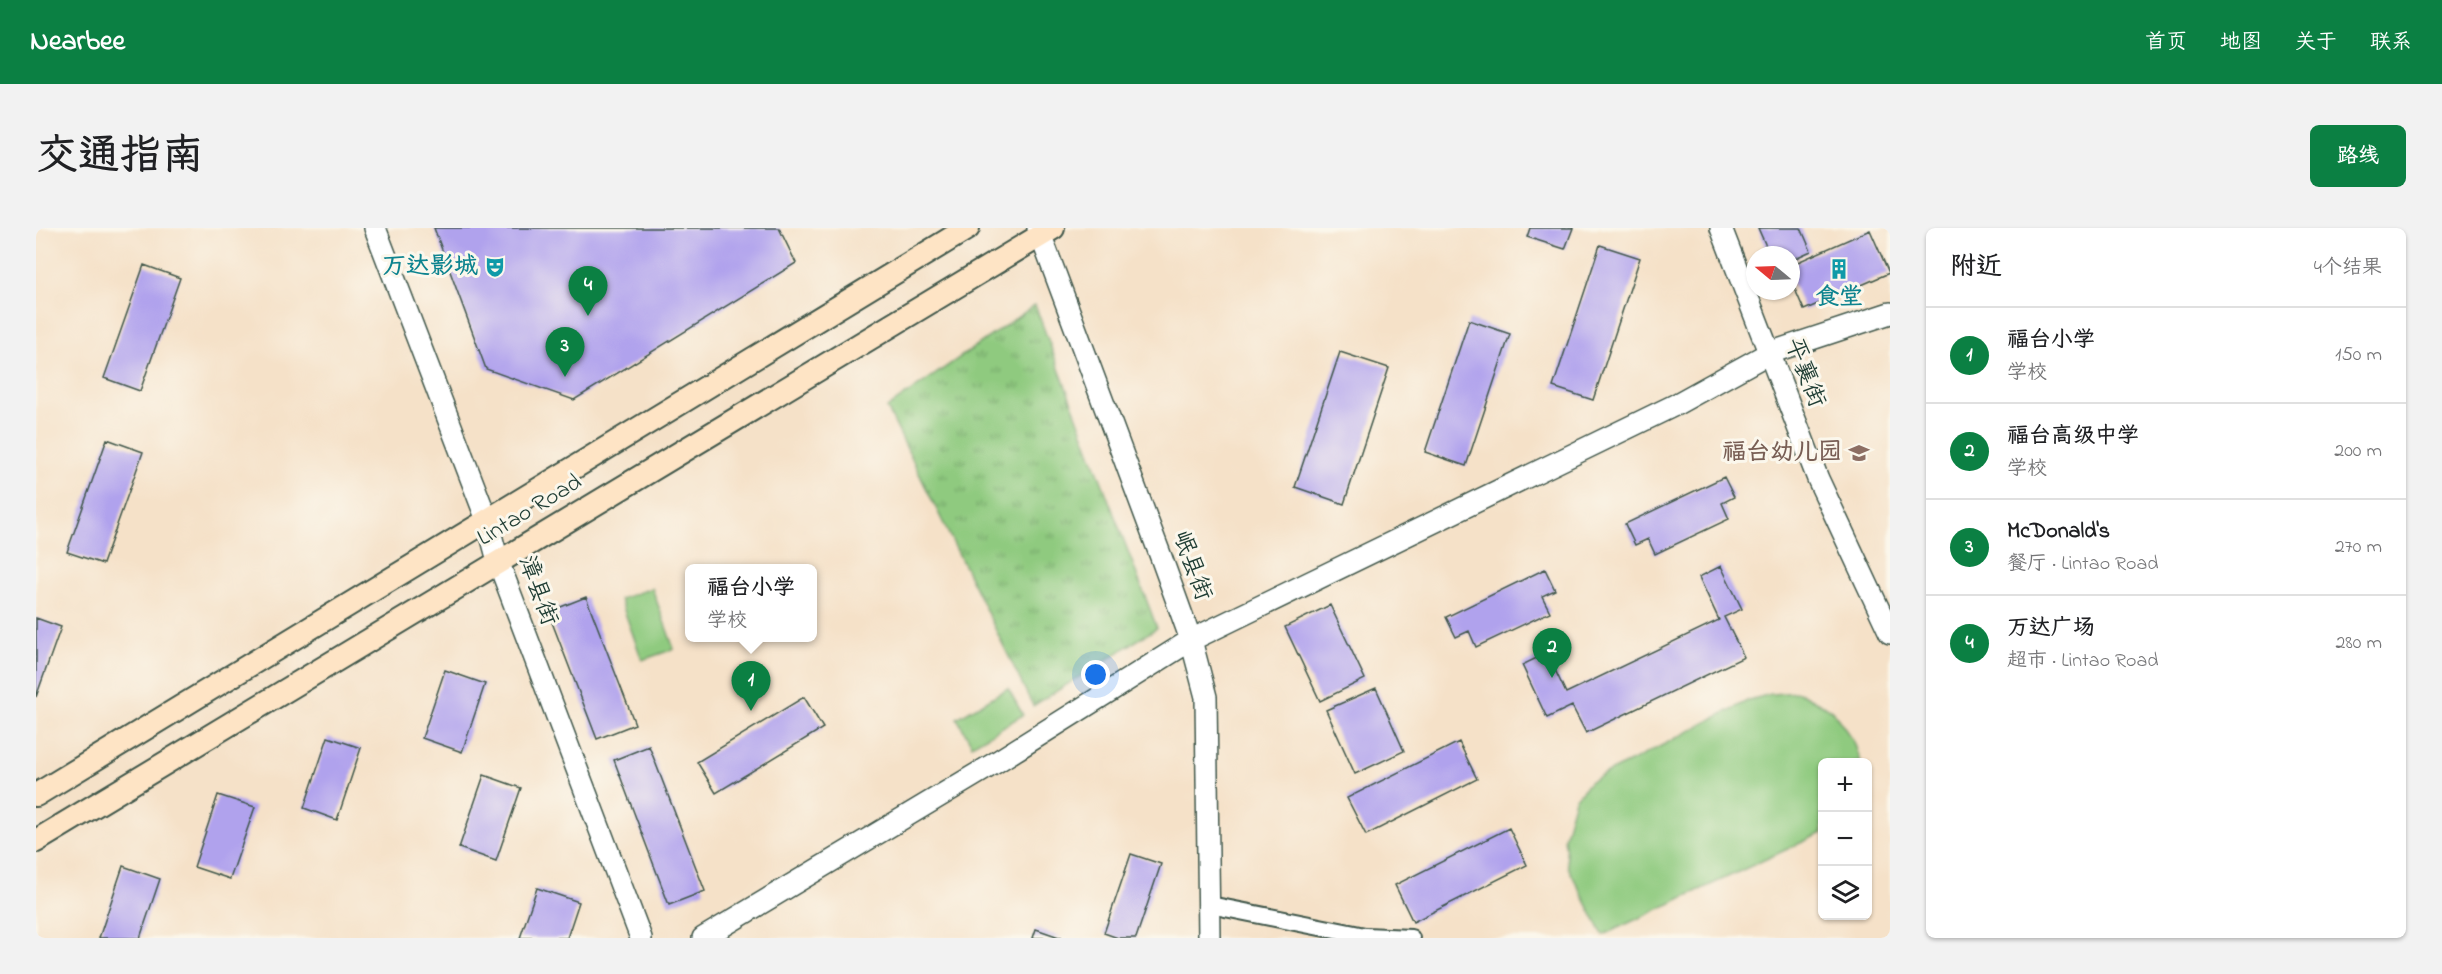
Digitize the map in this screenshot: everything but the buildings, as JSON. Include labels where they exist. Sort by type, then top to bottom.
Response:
[{"type":"main road","name":"Lintao Road","points":[[36,795],[968,228]]},
{"type":"main road","name":"Lintao Road","points":[[36,842],[1044,231]]},
{"type":"street","name":"漳县街","points":[[375,228],[487,520],[498,561],[641,938]]},
{"type":"street","name":"平襄街","points":[[1721,228],[1818,479],[1890,633]]},
{"type":"street","name":"岷县街","points":[[1044,231],[1191,640],[1206,697],[1209,938]]},
{"type":"street","points":[[703,938],[995,763],[1191,640],[1675,405],[1769,353],[1890,313]]},
{"type":"street","points":[[1210,905],[1365,936],[1411,938]]},
{"type":"green space","points":[[1035,305],[1157,628],[1033,706],[887,408]]},
{"type":"green space","points":[[652,588],[674,649],[642,660],[620,599]]},
{"type":"green space","points":[[1008,688],[1023,715],[972,745],[957,718]]},
{"type":"green space","points":[[1799,692],[1832,710],[1854,742],[1860,758],[1818,758],[1818,835],[1603,935],[1568,867],[1564,838],[1575,799],[1590,781],[1749,700],[1771,694]]},
{"type":"place","name":"万达影城","points":[[495,267]]},
{"type":"place","name":"食堂","points":[[1839,269]]},
{"type":"place","name":"万达广场","points":[[588,316]]},
{"type":"place","name":"McDonald's","points":[[565,377]]},
{"type":"place","name":"福台幼儿园","points":[[1859,453]]},
{"type":"place","name":"福台高级中学","points":[[1552,678]]},
{"type":"place","name":"福台小学","points":[[751,711]]}]
